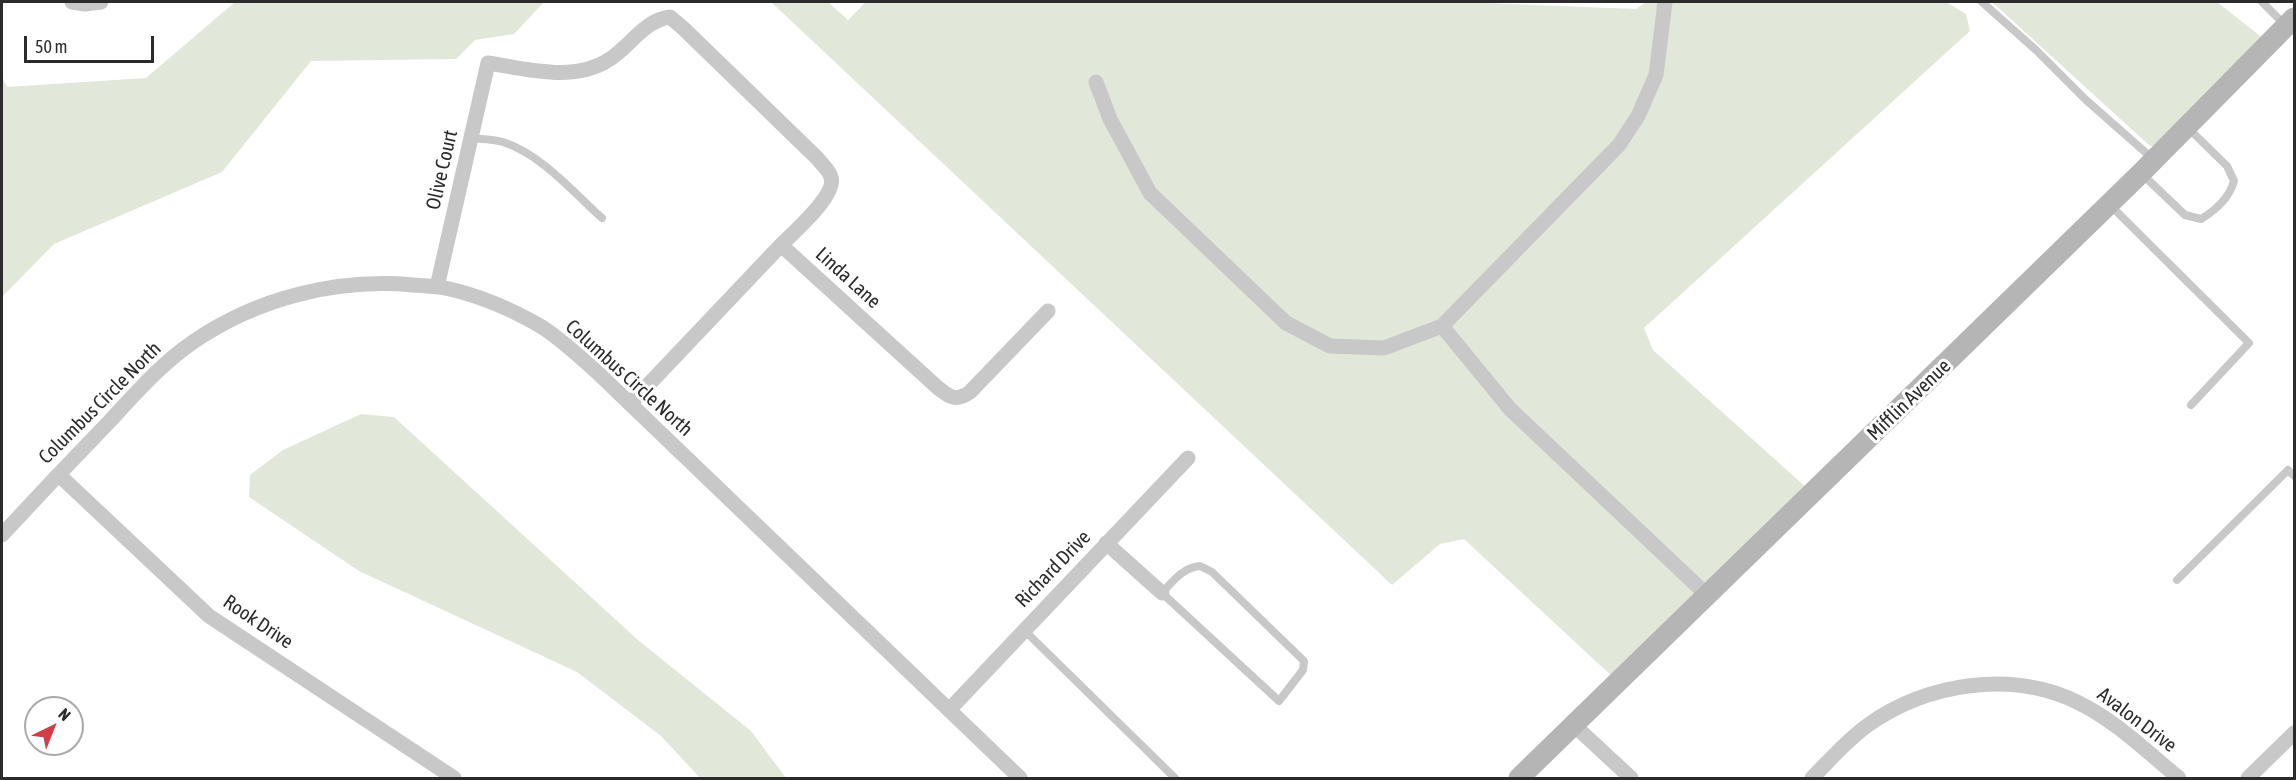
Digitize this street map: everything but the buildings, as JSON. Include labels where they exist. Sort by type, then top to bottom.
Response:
[{"type":"street","points":[[72,2],[85,4],[101,2]]},
{"type":"street","points":[[1096,82],[1110,119],[1150,193],[1286,323],[1330,346],[1384,348],[1442,326],[1619,145],[1638,117],[1656,75],[1665,2]]},
{"type":"street","name":"Olive Court","points":[[437,287],[488,63],[537,70],[581,72],[610,59],[658,19],[670,17],[817,158],[831,175],[832,184],[826,197],[781,245]]},
{"type":"street","name":"Mifflin Avenue","points":[[1519,778],[2148,166],[2290,22]]},
{"type":"street","points":[[630,404],[781,245]]},
{"type":"street","name":"Linda Lane","points":[[781,245],[937,387],[952,398],[962,397],[970,392],[1048,311]]},
{"type":"street","name":"Columbus Circle North","points":[[2,535],[151,377],[194,341],[251,310],[291,296],[334,288],[396,283],[437,287],[476,297],[542,327],[573,351],[1020,778]]},
{"type":"street","points":[[1442,326],[1510,409],[1708,596]]},
{"type":"street","name":"Richard Drive","points":[[949,710],[1188,458]]},
{"type":"street","name":"Rook Drive","points":[[59,475],[209,616],[454,778]]},
{"type":"street","points":[[1106,543],[1162,593]]},
{"type":"street","name":"Avalon Drive","points":[[1812,778],[1867,726],[1911,702],[1937,691],[1958,687],[2010,684],[2035,687],[2077,702],[2122,731],[2179,778]]},
{"type":"street","points":[[1575,726],[1631,778]]},
{"type":"street","points":[[2248,778],[2295,733]]},
{"type":"lane","points":[[1982,2],[2036,50],[2086,100],[2148,166],[2185,215],[2201,219],[2212,212],[2231,191],[2234,182],[2227,166],[2187,127]]},
{"type":"lane","points":[[2262,2],[2290,22]]},
{"type":"lane","points":[[471,138],[501,142],[522,150],[546,168],[602,218]]},
{"type":"lane","points":[[2109,204],[2249,343],[2192,405]]},
{"type":"lane","points":[[2177,580],[2288,470],[2295,476]]},
{"type":"lane","points":[[1200,566],[1212,572],[1296,651],[1304,661],[1303,670],[1279,700],[1162,593],[1181,572],[1191,567],[1200,566]]},
{"type":"lane","points":[[1024,630],[1175,778]]},
{"type":"shaded area","points":[[235,2],[544,2],[514,34],[475,40],[456,59],[311,61],[222,172],[54,244],[2,297],[2,77],[7,87],[146,78]]},
{"type":"shaded area","points":[[771,2],[828,2],[848,20],[866,2],[1460,2],[1636,9],[1646,2],[1946,2],[1966,14],[1970,31],[1644,328],[1653,350],[1808,489],[1616,680],[1464,539],[1440,544],[1392,585]]},
{"type":"shaded area","points":[[1992,2],[2217,2],[2269,43],[2162,147],[2150,146]]},
{"type":"shaded area","points":[[361,414],[394,417],[638,640],[751,731],[786,778],[700,778],[661,736],[577,672],[359,571],[249,497],[250,475],[283,450]]}]
